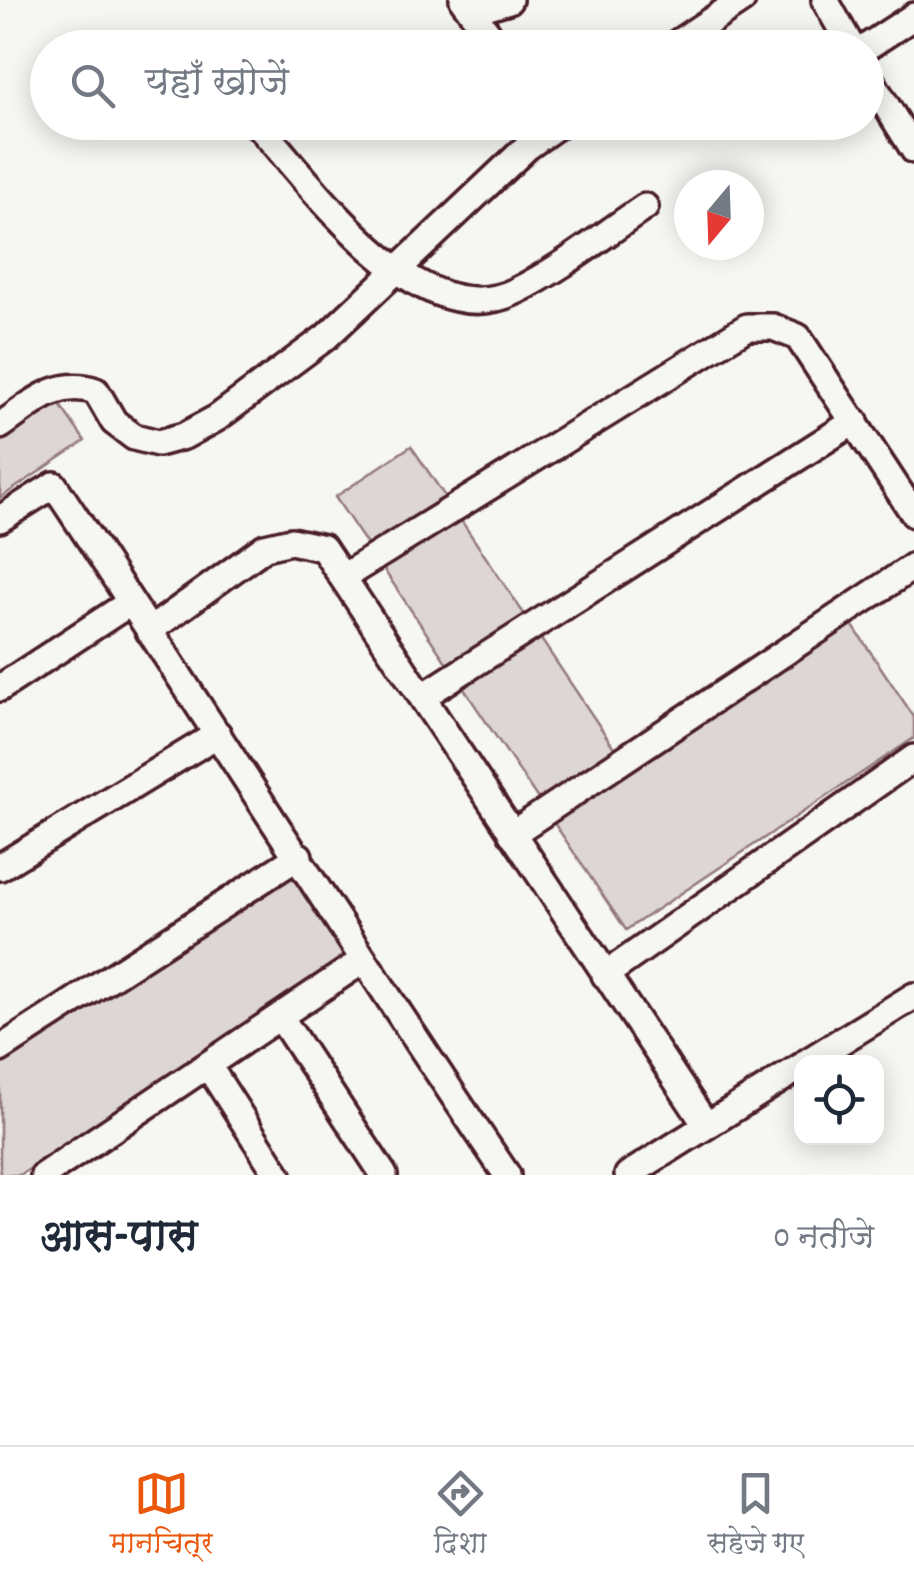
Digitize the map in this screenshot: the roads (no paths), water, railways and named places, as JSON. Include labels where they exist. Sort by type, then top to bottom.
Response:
[{"type":"street","points":[[485,30],[467,6],[509,0]]},
{"type":"street","points":[[697,30],[742,0]]},
{"type":"street","points":[[825,0],[842,30]]},
{"type":"street","points":[[884,36],[914,16]]},
{"type":"street","points":[[884,102],[914,150]]},
{"type":"street","points":[[271,140],[359,240],[396,274],[437,292],[477,298],[513,293],[645,207]]},
{"type":"street","points":[[0,426],[55,388],[76,384],[96,391],[114,422],[134,438],[158,442],[184,436],[217,418],[326,337],[536,140]]},
{"type":"street","points":[[343,576],[746,327],[773,326],[798,337],[914,514]]},
{"type":"street","points":[[422,697],[855,421]]},
{"type":"street","points":[[0,519],[54,485],[299,856],[362,962],[506,1175]]},
{"type":"street","points":[[149,631],[264,547],[290,541],[322,548],[706,1126]]},
{"type":"street","points":[[512,834],[914,566]]},
{"type":"street","points":[[0,688],[131,602]]},
{"type":"street","points":[[0,867],[218,734]]},
{"type":"street","points":[[604,975],[914,758]]},
{"type":"street","points":[[0,1049],[299,856]]},
{"type":"street","points":[[44,1175],[362,962]]},
{"type":"street","points":[[819,1055],[914,996]]},
{"type":"street","points":[[281,1018],[384,1175]]},
{"type":"street","points":[[209,1067],[278,1175]]},
{"type":"street","points":[[628,1175],[794,1070]]}]
